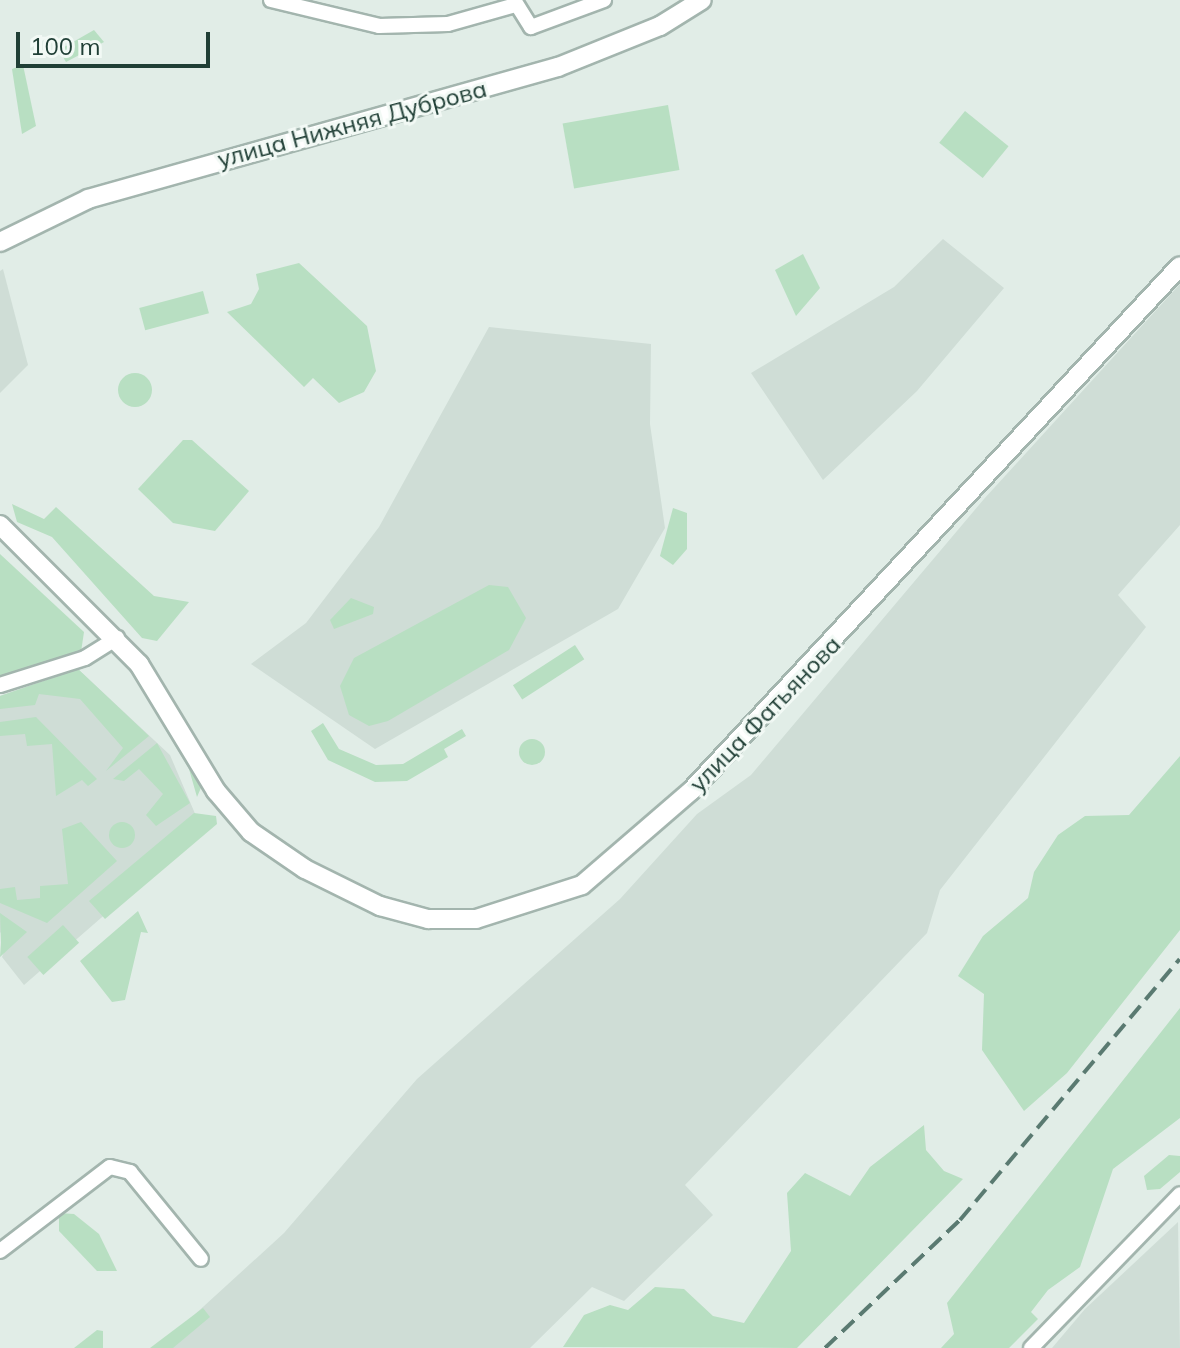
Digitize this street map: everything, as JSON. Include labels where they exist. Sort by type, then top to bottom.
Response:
[{"type":"street","points":[[271,0],[379,26],[448,24],[515,3],[531,27],[604,0]]},
{"type":"street","name":"улица Нижняя Дуброва","points":[[0,242],[88,199],[558,67],[660,26],[702,0]]},
{"type":"street","name":"улица Фатьянова","points":[[117,638],[251,832],[305,869],[428,919],[494,915],[592,879],[776,707],[1180,266]]},
{"type":"street","points":[[0,525],[117,638],[85,658],[0,685]]},
{"type":"street","points":[[0,1251],[110,1167],[130,1172],[201,1259]]},
{"type":"street","points":[[1031,1348],[1180,1194]]},
{"type":"shaded area","points":[[943,239],[1004,288],[917,391],[823,480],[751,373],[894,287]]},
{"type":"shaded area","points":[[3,269],[28,365],[0,393],[0,271]]},
{"type":"shaded area","points":[[1180,284],[1180,525],[1118,595],[1146,627],[940,890],[927,933],[685,1185],[713,1215],[624,1301],[592,1287],[530,1348],[158,1348],[284,1233],[417,1079],[620,899],[697,814],[751,775],[984,499]]},
{"type":"shaded area","points":[[489,327],[651,344],[650,424],[665,528],[618,609],[375,749],[251,664],[306,623],[379,527]]},
{"type":"shaded area","points":[[78,669],[170,755],[202,830],[24,985],[2,957],[9,941],[0,932],[0,696]]},
{"type":"shaded area","points":[[1178,1222],[1180,1348],[1052,1348],[1085,1309]]},
{"type":"green space","points":[[94,30],[104,42],[66,62],[59,50]]},
{"type":"green space","points":[[23,65],[36,126],[22,134],[12,69]]},
{"type":"green space","points":[[668,105],[679,170],[574,189],[563,124]]},
{"type":"green space","points":[[965,111],[1009,146],[983,178],[939,143]]},
{"type":"green space","points":[[803,254],[820,288],[796,316],[775,270]]},
{"type":"green space","points":[[299,263],[367,326],[376,371],[364,392],[339,403],[313,378],[304,387],[227,312],[251,304],[259,289],[256,274]]},
{"type":"green space","points":[[203,291],[209,313],[145,330],[139,308]]},
{"type":"green space","points":[[135,373],[147,378],[152,390],[147,402],[135,407],[123,402],[118,390],[123,378]]},
{"type":"green space","points":[[183,440],[192,440],[249,491],[215,531],[173,523],[138,489]]},
{"type":"green space","points":[[12,504],[44,519],[56,507],[154,596],[189,602],[157,641],[142,638],[52,537],[17,522]]},
{"type":"green space","points":[[673,508],[687,513],[687,549],[673,565],[660,556]]},
{"type":"green space","points":[[0,554],[84,632],[81,652],[0,678]]},
{"type":"green space","points":[[489,585],[508,587],[526,618],[509,650],[388,721],[369,726],[349,715],[340,686],[354,658]]},
{"type":"green space","points":[[351,598],[374,607],[373,614],[334,629],[330,620]]},
{"type":"green space","points":[[575,645],[584,659],[522,700],[513,685]]},
{"type":"green space","points":[[78,669],[149,736],[106,771],[123,748],[80,699],[39,694],[35,705],[0,709],[0,696]]},
{"type":"green space","points":[[36,717],[97,779],[88,786],[82,780],[56,796],[52,744],[27,746],[25,734],[0,736],[0,722]]},
{"type":"green space","points":[[158,717],[203,783],[197,797],[189,769]]},
{"type":"green space","points":[[323,723],[339,749],[376,765],[403,764],[462,729],[466,736],[444,749],[448,757],[407,781],[375,782],[328,760],[311,731]]},
{"type":"green space","points":[[532,739],[541,743],[545,752],[541,761],[532,765],[523,761],[519,752],[523,743]]},
{"type":"green space","points":[[157,743],[190,803],[156,826],[146,815],[163,794],[139,769],[124,781],[113,779]]},
{"type":"green space","points":[[1180,756],[1180,930],[1067,1073],[1024,1111],[982,1050],[984,994],[958,976],[983,936],[1028,898],[1034,872],[1058,835],[1085,816],[1129,815]]},
{"type":"green space","points":[[194,813],[216,816],[217,824],[105,919],[89,901]]},
{"type":"green space","points":[[81,822],[117,861],[47,923],[0,903],[0,889],[15,887],[17,900],[40,898],[40,886],[68,884],[62,829]]},
{"type":"green space","points":[[122,822],[131,826],[135,835],[131,844],[122,848],[113,844],[109,835],[113,826]]},
{"type":"green space","points":[[138,911],[148,933],[141,932],[125,1000],[112,1002],[80,961]]},
{"type":"green space","points":[[0,913],[27,932],[0,957],[1,943]]},
{"type":"green space","points":[[63,925],[79,943],[43,975],[27,957]]},
{"type":"green space","points":[[1180,1008],[1180,1118],[1113,1169],[1080,1267],[1048,1290],[1031,1312],[1038,1319],[1009,1348],[941,1348],[954,1334],[947,1303]]},
{"type":"green space","points":[[924,1125],[926,1150],[944,1171],[963,1179],[797,1348],[563,1347],[584,1315],[610,1305],[628,1310],[655,1287],[684,1289],[713,1316],[744,1323],[791,1251],[787,1193],[805,1173],[850,1196],[870,1167]]},
{"type":"green space","points":[[1169,1155],[1180,1156],[1180,1172],[1160,1189],[1147,1190],[1144,1176]]},
{"type":"green space","points":[[59,1213],[74,1214],[99,1234],[117,1271],[97,1271],[59,1231]]},
{"type":"green space","points":[[203,1308],[210,1317],[173,1348],[150,1348]]},
{"type":"green space","points":[[97,1330],[103,1331],[103,1348],[74,1348]]},
{"type":"railway","points":[[825,1348],[960,1220],[1180,959]]}]
